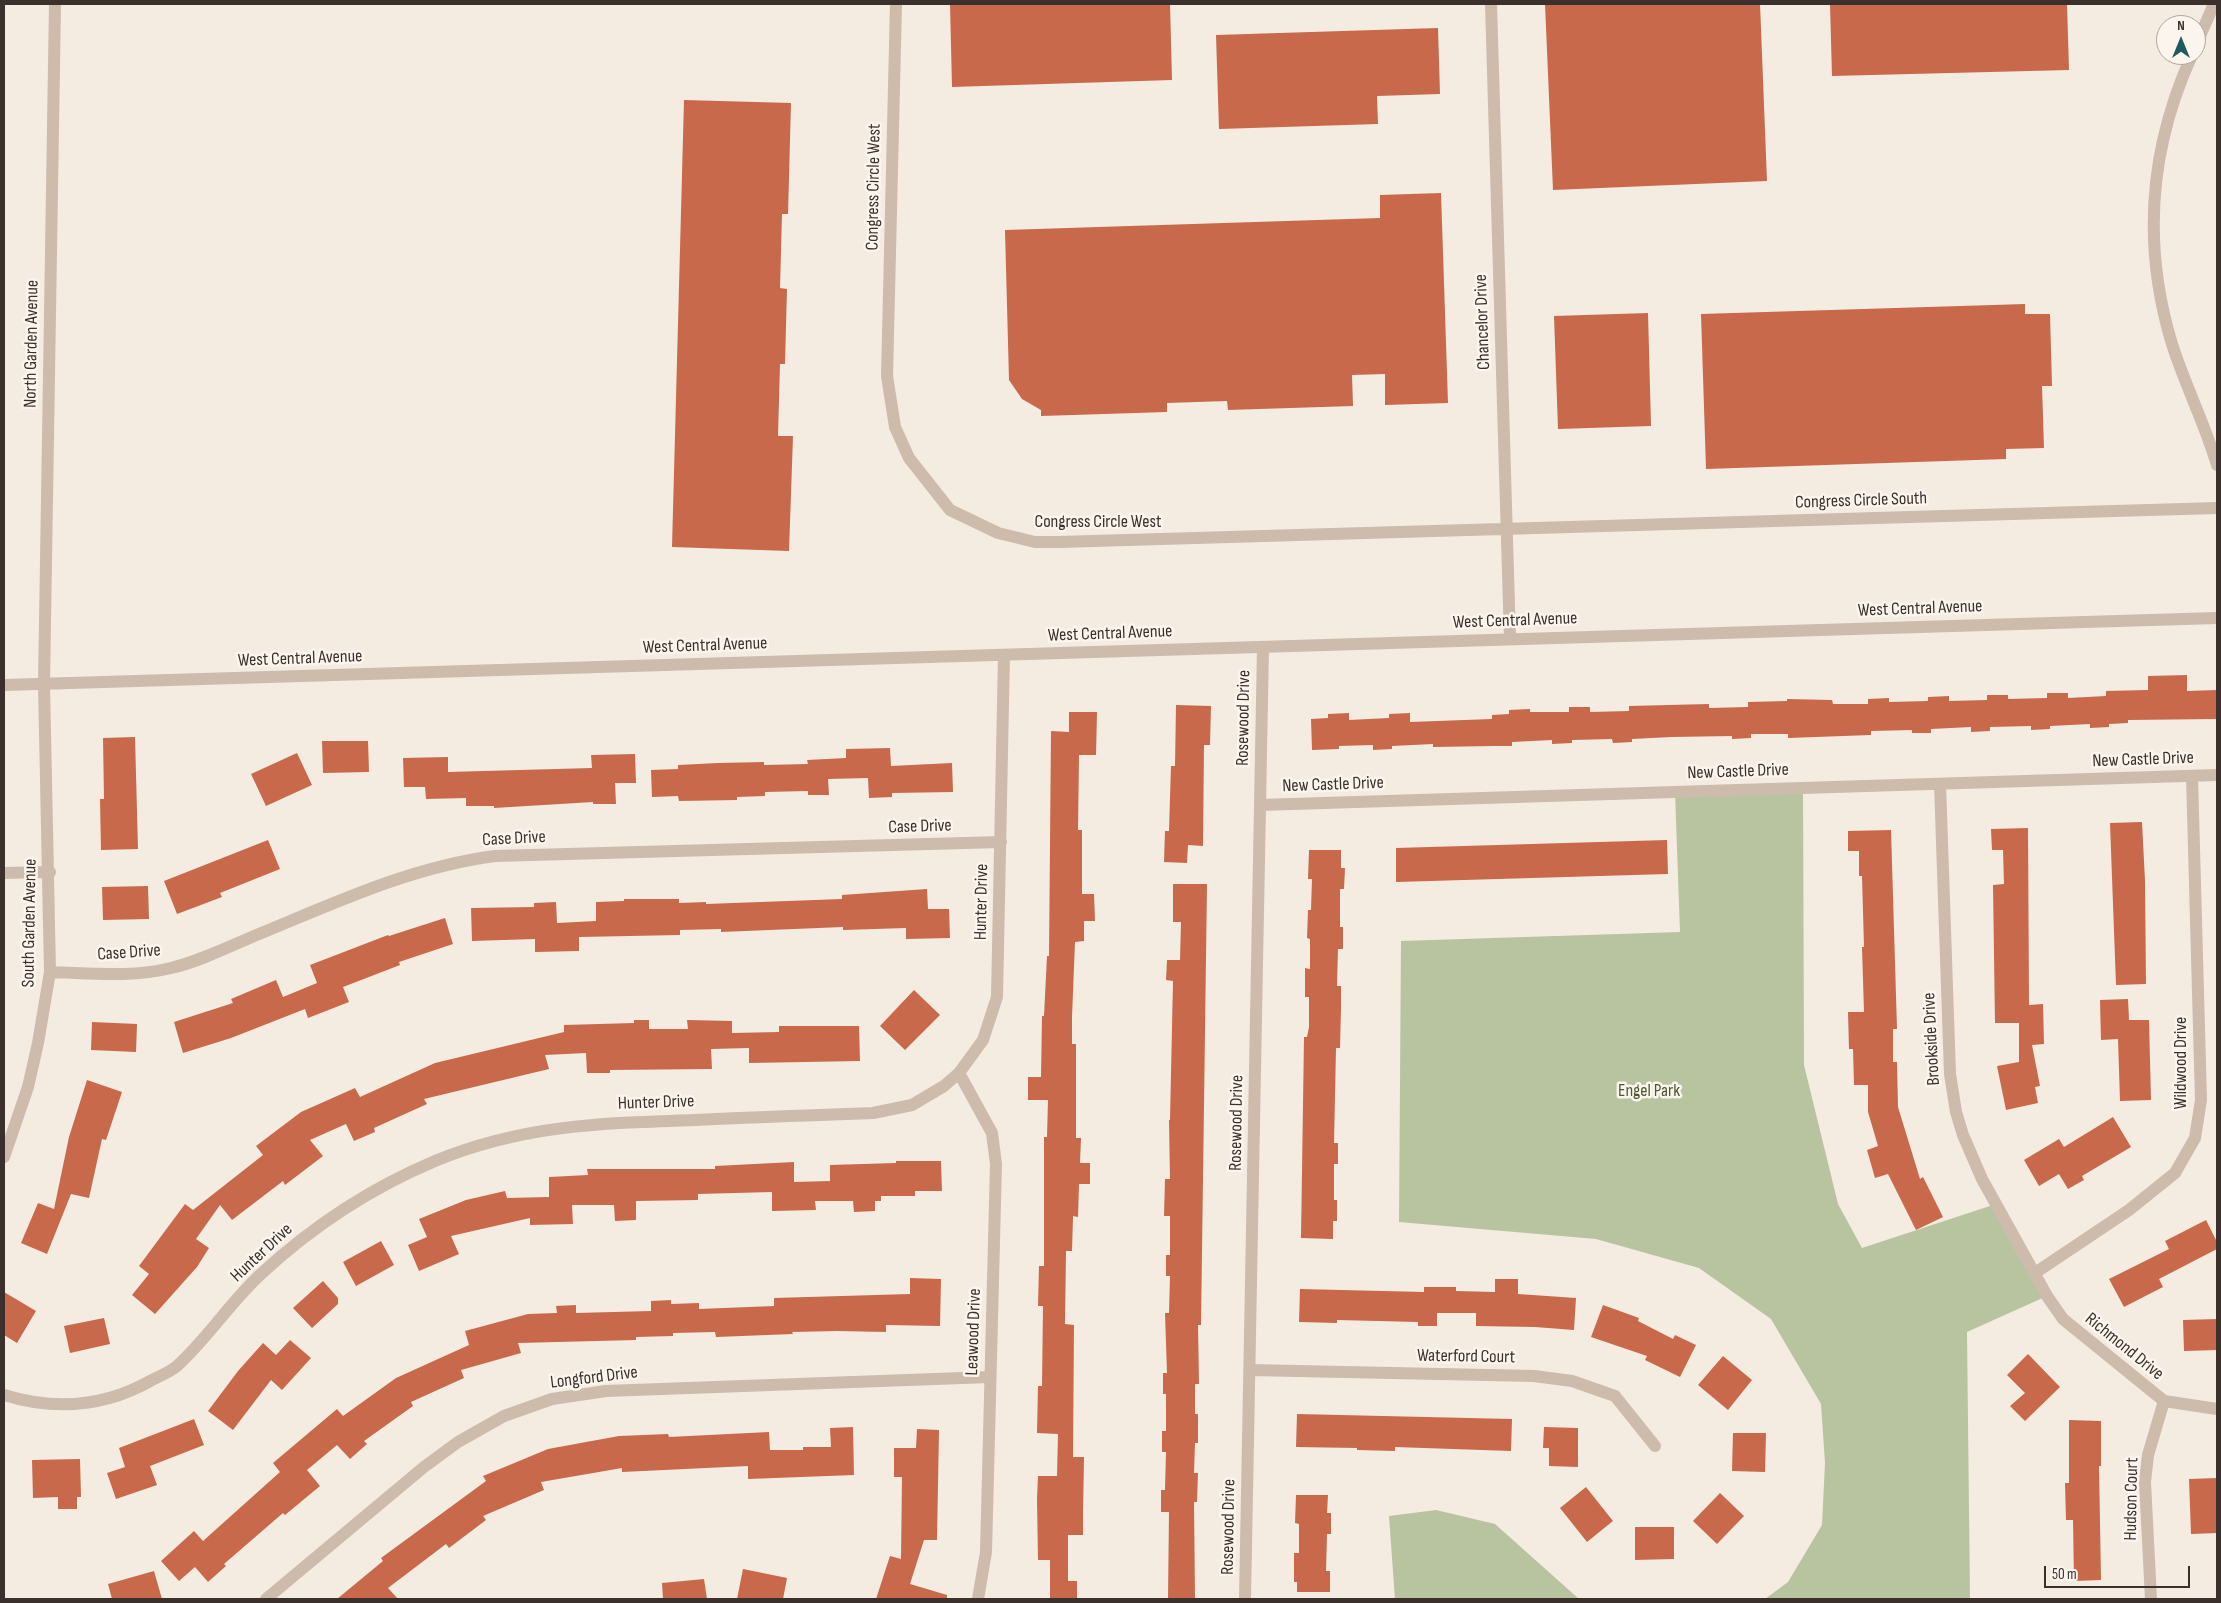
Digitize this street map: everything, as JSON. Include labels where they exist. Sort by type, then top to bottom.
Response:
[{"type":"street","name":"North Garden Avenue","points":[[44,684],[55,4]]},
{"type":"street","name":"Congress Circle West","points":[[896,4],[887,376],[889,402],[895,427],[909,458],[950,510],[998,533],[1035,542],[1506,529]]},
{"type":"street","name":"Chancelor Drive","points":[[1491,4],[1510,639]]},
{"type":"street","points":[[2206,22],[2214,4]]},
{"type":"street","points":[[2187,65],[2167,119],[2158,163],[2153,210],[2156,272],[2172,345],[2217,465]]},
{"type":"street","name":"Congress Circle South","points":[[1506,529],[2217,508]]},
{"type":"street","name":"West Central Avenue","points":[[4,685],[2217,618]]},
{"type":"street","name":"Rosewood Drive","points":[[1245,1599],[1263,646]]},
{"type":"street","name":"Hunter Drive","points":[[4,1394],[20,1400],[60,1406],[104,1401],[136,1389],[176,1367],[260,1274],[334,1215],[401,1176],[465,1150],[528,1133],[593,1123],[873,1113],[912,1105],[944,1086],[959,1073],[983,1040],[997,997],[1004,655]]},
{"type":"street","name":"South Garden Avenue","points":[[4,1157],[28,1087],[38,1043],[50,972],[50,872],[44,684]]},
{"type":"street","name":"Wildwood Drive","points":[[2036,1273],[2129,1210],[2175,1173],[2195,1138],[2202,1100],[2192,776]]},
{"type":"street","name":"New Castle Drive","points":[[1260,804],[2217,776]]},
{"type":"street","name":"Brookside Drive","points":[[1940,784],[1950,1074],[1956,1112],[1963,1135],[1982,1178],[2036,1273]]},
{"type":"street","name":"Case Drive","points":[[50,972],[120,975],[171,968],[201,959],[373,886],[422,870],[496,856],[1001,842]]},
{"type":"street","points":[[4,873],[50,872]]},
{"type":"street","name":"Leawood Drive","points":[[959,1073],[992,1133],[996,1164],[986,1552],[978,1599]]},
{"type":"street","name":"Richmond Drive","points":[[2036,1273],[2047,1296],[2063,1319],[2164,1401],[2217,1408]]},
{"type":"street","name":"Waterford Court","points":[[1250,1370],[1534,1376],[1572,1382],[1615,1396],[1655,1446]]},
{"type":"street","name":"Longford Drive","points":[[266,1599],[424,1467],[458,1442],[504,1416],[552,1399],[606,1390],[990,1377]]},
{"type":"street","name":"Hudson Court","points":[[2151,1599],[2145,1482],[2148,1455],[2164,1401]]},
{"type":"green space","name":"Engel Park","points":[[1803,788],[1804,1065],[1838,1204],[1862,1248],[1996,1204],[2047,1296],[1967,1332],[1970,1599],[1765,1599],[1788,1582],[1822,1525],[1825,1463],[1821,1404],[1771,1319],[1699,1268],[1596,1239],[1399,1222],[1401,941],[1680,932],[1675,792]]},
{"type":"green space","points":[[1436,1510],[1495,1524],[1579,1599],[1395,1599],[1389,1516]]},
{"type":"building","points":[[950,4],[1170,4],[1172,80],[952,87]]},
{"type":"building","points":[[1545,4],[1760,4],[1767,181],[1553,190]]},
{"type":"building","points":[[1830,4],[2067,4],[2069,70],[1832,76]]},
{"type":"building","points":[[1438,28],[1440,94],[1377,96],[1378,124],[1219,129],[1216,35]]},
{"type":"building","points":[[684,100],[791,103],[788,214],[782,214],[780,288],[787,289],[785,364],[780,364],[778,436],[793,436],[789,551],[672,547]]},
{"type":"building","points":[[1441,193],[1448,403],[1385,405],[1385,374],[1352,375],[1353,406],[1228,410],[1227,401],[1167,403],[1167,412],[1041,416],[1041,410],[1022,399],[1009,380],[1005,230],[1380,218],[1380,195]]},
{"type":"building","points":[[2025,304],[2025,314],[2050,314],[2052,386],[2042,386],[2044,448],[2006,449],[2006,459],[1706,469],[1701,314]]},
{"type":"building","points":[[1648,313],[1651,426],[1558,429],[1554,316]]},
{"type":"building","points":[[2187,675],[2187,691],[2217,690],[2217,719],[2128,720],[2128,723],[2109,724],[2109,727],[2090,728],[2090,724],[2050,726],[2050,729],[2031,730],[2031,726],[1990,727],[1990,731],[1971,732],[1971,727],[1931,729],[1931,733],[1912,733],[1912,730],[1871,731],[1871,735],[1788,738],[1788,734],[1751,734],[1751,738],[1732,739],[1732,736],[1671,737],[1632,739],[1632,742],[1613,743],[1612,739],[1572,740],[1572,743],[1552,744],[1552,740],[1512,742],[1512,746],[1433,747],[1433,744],[1392,746],[1392,749],[1373,750],[1373,745],[1339,746],[1339,749],[1312,750],[1311,719],[1328,718],[1328,714],[1349,713],[1349,720],[1389,718],[1389,714],[1410,713],[1410,722],[1492,719],[1492,715],[1509,714],[1509,710],[1530,709],[1530,712],[1569,712],[1569,707],[1590,707],[1590,712],[1629,711],[1629,706],[1709,704],[1709,708],[1748,707],[1748,702],[1787,701],[1787,699],[1832,700],[1833,704],[1868,704],[1868,699],[1889,698],[1889,702],[1928,701],[1928,697],[1949,696],[1949,701],[1987,700],[1987,695],[2008,695],[2008,699],[2047,698],[2047,693],[2068,693],[2068,698],[2106,696],[2106,691],[2148,690],[2148,676]]},
{"type":"building","points":[[1176,705],[1211,706],[1210,745],[1204,745],[1203,846],[1188,845],[1187,863],[1164,862],[1165,831],[1169,831],[1171,766],[1175,766]]},
{"type":"building","points":[[1069,712],[1097,712],[1096,755],[1079,755],[1078,830],[1082,830],[1082,894],[1094,894],[1095,921],[1084,921],[1084,941],[1075,942],[1072,1017],[1072,1044],[1076,1044],[1076,1138],[1081,1138],[1080,1163],[1090,1163],[1090,1184],[1079,1184],[1078,1217],[1073,1216],[1072,1251],[1066,1251],[1065,1324],[1074,1325],[1073,1457],[1084,1457],[1083,1535],[1068,1535],[1068,1581],[1077,1581],[1077,1599],[1050,1599],[1050,1560],[1038,1560],[1037,1499],[1038,1476],[1057,1476],[1058,1434],[1037,1433],[1038,1386],[1042,1386],[1043,1306],[1038,1306],[1039,1266],[1044,1266],[1044,1137],[1047,1137],[1048,1100],[1028,1100],[1028,1077],[1041,1077],[1042,1016],[1044,1016],[1047,956],[1049,956],[1051,731],[1069,732]]},
{"type":"building","points":[[135,737],[138,849],[101,850],[100,799],[104,799],[103,738]]},
{"type":"building","points":[[322,741],[368,741],[369,772],[323,773]]},
{"type":"building","points":[[890,748],[891,766],[952,763],[953,792],[892,793],[892,797],[869,798],[868,778],[828,779],[829,795],[808,795],[808,791],[765,792],[765,796],[737,797],[737,800],[679,801],[678,796],[652,797],[651,770],[678,769],[678,765],[718,763],[764,762],[764,765],[808,764],[807,760],[846,758],[846,749]]},
{"type":"building","points":[[297,753],[312,785],[266,806],[251,774]]},
{"type":"building","points":[[635,754],[636,783],[615,783],[616,804],[593,804],[593,802],[494,808],[494,806],[466,806],[466,798],[426,799],[425,787],[404,787],[403,758],[448,757],[448,772],[592,768],[591,755]]},
{"type":"building","points":[[2142,822],[2145,881],[2146,984],[2116,985],[2110,823]]},
{"type":"building","points":[[2028,828],[2029,1005],[2043,1004],[2044,1044],[2032,1045],[2040,1086],[2035,1087],[2038,1103],[2006,1110],[1997,1066],[2019,1062],[2019,1023],[1995,1023],[1993,885],[2004,884],[2003,850],[1992,850],[1991,829]]},
{"type":"building","points":[[1891,830],[1897,1029],[1893,1029],[1893,1062],[1897,1062],[1898,1107],[1920,1179],[1923,1177],[1943,1217],[1916,1230],[1888,1174],[1875,1178],[1867,1150],[1878,1146],[1868,1112],[1868,1085],[1854,1085],[1853,1049],[1849,1049],[1848,1012],[1864,1012],[1862,947],[1864,947],[1862,876],[1859,876],[1859,851],[1848,851],[1848,831]]},
{"type":"building","points":[[268,840],[280,869],[220,893],[222,897],[177,914],[164,881]]},
{"type":"building","points":[[1667,840],[1668,874],[1396,882],[1396,848]]},
{"type":"building","points":[[1309,850],[1341,850],[1341,868],[1345,868],[1344,889],[1340,889],[1340,927],[1343,927],[1343,949],[1338,949],[1337,986],[1341,986],[1341,1007],[1340,1048],[1336,1048],[1334,1143],[1338,1143],[1338,1164],[1334,1164],[1334,1200],[1337,1200],[1337,1221],[1333,1221],[1333,1239],[1301,1238],[1304,1037],[1307,1037],[1309,1027],[1309,997],[1305,997],[1305,968],[1310,969],[1310,939],[1307,938],[1308,910],[1311,910],[1312,879],[1308,879]]},
{"type":"building","points":[[1173,884],[1207,884],[1201,1325],[1198,1325],[1199,1384],[1195,1384],[1195,1414],[1198,1414],[1198,1443],[1195,1443],[1194,1473],[1198,1473],[1197,1502],[1194,1502],[1195,1599],[1168,1599],[1169,1512],[1161,1512],[1161,1490],[1165,1490],[1166,1452],[1162,1452],[1162,1431],[1166,1431],[1166,1394],[1163,1394],[1163,1373],[1167,1373],[1165,1313],[1169,1313],[1170,1276],[1166,1276],[1166,1255],[1170,1255],[1170,1216],[1164,1216],[1165,1179],[1170,1179],[1169,1120],[1173,981],[1166,980],[1167,960],[1180,960],[1181,922],[1173,922]]},
{"type":"building","points":[[148,886],[149,919],[103,920],[102,887]]},
{"type":"building","points":[[927,889],[928,909],[949,909],[950,938],[906,939],[906,928],[843,930],[843,927],[721,932],[721,929],[680,930],[680,935],[579,937],[579,951],[535,952],[535,939],[472,941],[471,908],[534,907],[534,903],[556,902],[557,923],[596,921],[596,902],[624,901],[624,899],[679,899],[679,903],[706,902],[706,904],[842,899],[842,895]]},
{"type":"building","points":[[445,918],[453,944],[399,962],[400,965],[343,987],[349,1002],[308,1018],[305,1009],[231,1038],[183,1053],[174,1022],[233,1003],[231,999],[276,980],[283,997],[317,983],[310,965],[388,935]]},
{"type":"building","points":[[914,990],[940,1015],[905,1050],[880,1026]]},
{"type":"building","points":[[2128,999],[2129,1020],[2149,1020],[2151,1100],[2120,1101],[2118,1039],[2101,1040],[2100,1000]]},
{"type":"building","points":[[634,1020],[649,1020],[649,1029],[688,1029],[687,1020],[732,1021],[732,1033],[779,1032],[779,1026],[859,1026],[860,1061],[749,1063],[749,1048],[711,1049],[712,1069],[610,1070],[610,1073],[587,1073],[586,1053],[545,1055],[549,1069],[424,1099],[427,1104],[374,1128],[375,1132],[354,1141],[346,1124],[310,1140],[323,1156],[285,1185],[283,1181],[232,1220],[220,1205],[196,1239],[209,1248],[197,1267],[155,1314],[132,1295],[149,1274],[139,1266],[185,1204],[193,1210],[263,1155],[256,1146],[301,1112],[355,1088],[360,1097],[435,1063],[564,1032],[564,1025],[634,1023]]},
{"type":"building","points":[[92,1022],[137,1024],[136,1052],[91,1050]]},
{"type":"building","points":[[87,1080],[122,1092],[106,1140],[102,1139],[89,1198],[71,1194],[47,1254],[21,1243],[38,1203],[54,1209],[69,1137]]},
{"type":"building","points":[[2113,1117],[2131,1147],[2082,1176],[2084,1180],[2068,1189],[2059,1174],[2039,1186],[2024,1160],[2059,1139],[2064,1147]]},
{"type":"building","points":[[896,1161],[941,1161],[942,1191],[915,1191],[915,1196],[881,1196],[881,1201],[875,1201],[875,1211],[854,1212],[853,1201],[815,1201],[816,1210],[772,1211],[772,1192],[698,1194],[698,1200],[636,1201],[636,1220],[615,1221],[614,1205],[572,1205],[573,1224],[530,1225],[530,1218],[451,1236],[459,1254],[419,1271],[408,1245],[427,1237],[419,1219],[466,1200],[505,1191],[507,1198],[549,1197],[549,1177],[588,1175],[587,1169],[715,1169],[715,1166],[794,1162],[794,1182],[830,1181],[830,1165],[896,1163]]},
{"type":"building","points":[[2206,1220],[2217,1242],[2217,1249],[2159,1279],[2163,1287],[2124,1307],[2109,1279],[2169,1249],[2165,1241]]},
{"type":"building","points":[[381,1241],[394,1265],[356,1286],[343,1262]]},
{"type":"building","points":[[910,1278],[941,1279],[940,1326],[886,1325],[886,1332],[792,1332],[793,1334],[716,1337],[715,1332],[673,1333],[673,1336],[636,1337],[636,1340],[518,1343],[521,1353],[461,1370],[464,1378],[411,1402],[413,1406],[364,1441],[367,1444],[350,1459],[337,1445],[307,1470],[320,1486],[285,1515],[283,1513],[224,1564],[226,1566],[208,1582],[195,1567],[179,1581],[161,1561],[194,1531],[203,1541],[280,1472],[273,1463],[337,1409],[343,1416],[396,1378],[469,1345],[465,1331],[528,1314],[557,1313],[556,1306],[576,1305],[576,1313],[651,1311],[651,1301],[671,1300],[671,1304],[699,1303],[699,1309],[774,1306],[774,1298],[910,1294]]},
{"type":"building","points":[[1495,1279],[1518,1279],[1518,1294],[1576,1298],[1574,1330],[1476,1326],[1476,1313],[1437,1313],[1437,1326],[1418,1326],[1418,1322],[1337,1320],[1337,1323],[1299,1322],[1300,1289],[1424,1292],[1424,1287],[1456,1287],[1456,1291],[1495,1292]]},
{"type":"building","points":[[323,1281],[338,1298],[338,1304],[312,1328],[293,1308]]},
{"type":"building","points":[[4,1292],[36,1311],[17,1343],[4,1335]]},
{"type":"building","points":[[1603,1305],[1639,1318],[1638,1321],[1673,1339],[1675,1335],[1696,1345],[1680,1377],[1645,1360],[1647,1356],[1591,1337]]},
{"type":"building","points":[[104,1318],[110,1344],[70,1353],[64,1326]]},
{"type":"building","points":[[2217,1319],[2217,1350],[2184,1351],[2183,1320]]},
{"type":"building","points":[[290,1340],[311,1358],[282,1390],[271,1380],[233,1430],[208,1411],[238,1371],[263,1343],[276,1355]]},
{"type":"building","points":[[2028,1354],[2060,1387],[2025,1421],[2010,1406],[2025,1393],[2007,1375]]},
{"type":"building","points":[[1723,1356],[1752,1380],[1728,1410],[1698,1385]]},
{"type":"building","points":[[1297,1414],[1512,1419],[1511,1451],[1395,1447],[1395,1451],[1296,1447]]},
{"type":"building","points":[[194,1419],[204,1445],[150,1466],[157,1485],[116,1499],[107,1473],[125,1467],[119,1448]]},
{"type":"building","points":[[2069,1420],[2101,1421],[2101,1466],[2099,1466],[2101,1580],[2074,1581],[2073,1520],[2066,1520],[2065,1483],[2069,1483]]},
{"type":"building","points":[[853,1427],[854,1475],[748,1479],[748,1466],[622,1472],[622,1468],[541,1482],[544,1490],[483,1516],[486,1520],[449,1548],[446,1544],[388,1588],[398,1599],[337,1599],[383,1561],[381,1558],[486,1481],[483,1476],[548,1449],[619,1436],[668,1434],[669,1437],[769,1432],[770,1450],[803,1450],[803,1447],[831,1447],[830,1428]]},
{"type":"building","points":[[1544,1427],[1578,1428],[1578,1467],[1549,1466],[1549,1448],[1543,1448]]},
{"type":"building","points":[[917,1429],[939,1430],[937,1540],[924,1540],[910,1584],[947,1595],[947,1599],[876,1599],[890,1556],[901,1559],[902,1477],[894,1477],[894,1448],[916,1448]]},
{"type":"building","points":[[1733,1433],[1766,1433],[1765,1472],[1732,1471]]},
{"type":"building","points":[[80,1459],[81,1497],[77,1497],[77,1509],[58,1509],[58,1497],[33,1498],[32,1460]]},
{"type":"building","points":[[2217,1478],[2217,1533],[2191,1534],[2189,1479]]},
{"type":"building","points":[[1586,1487],[1613,1521],[1587,1542],[1560,1508]]},
{"type":"building","points":[[1720,1493],[1744,1516],[1717,1544],[1693,1521]]},
{"type":"building","points":[[1296,1495],[1328,1495],[1327,1513],[1331,1513],[1331,1534],[1327,1534],[1326,1571],[1330,1571],[1330,1592],[1297,1592],[1297,1582],[1294,1582],[1294,1553],[1299,1553],[1299,1524],[1295,1523]]},
{"type":"building","points":[[1635,1527],[1674,1527],[1674,1559],[1635,1560]]},
{"type":"building","points":[[743,1569],[787,1578],[783,1599],[737,1599]]},
{"type":"building","points":[[154,1571],[162,1599],[112,1599],[108,1584]]},
{"type":"building","points":[[704,1579],[707,1599],[663,1599],[662,1583]]}]
